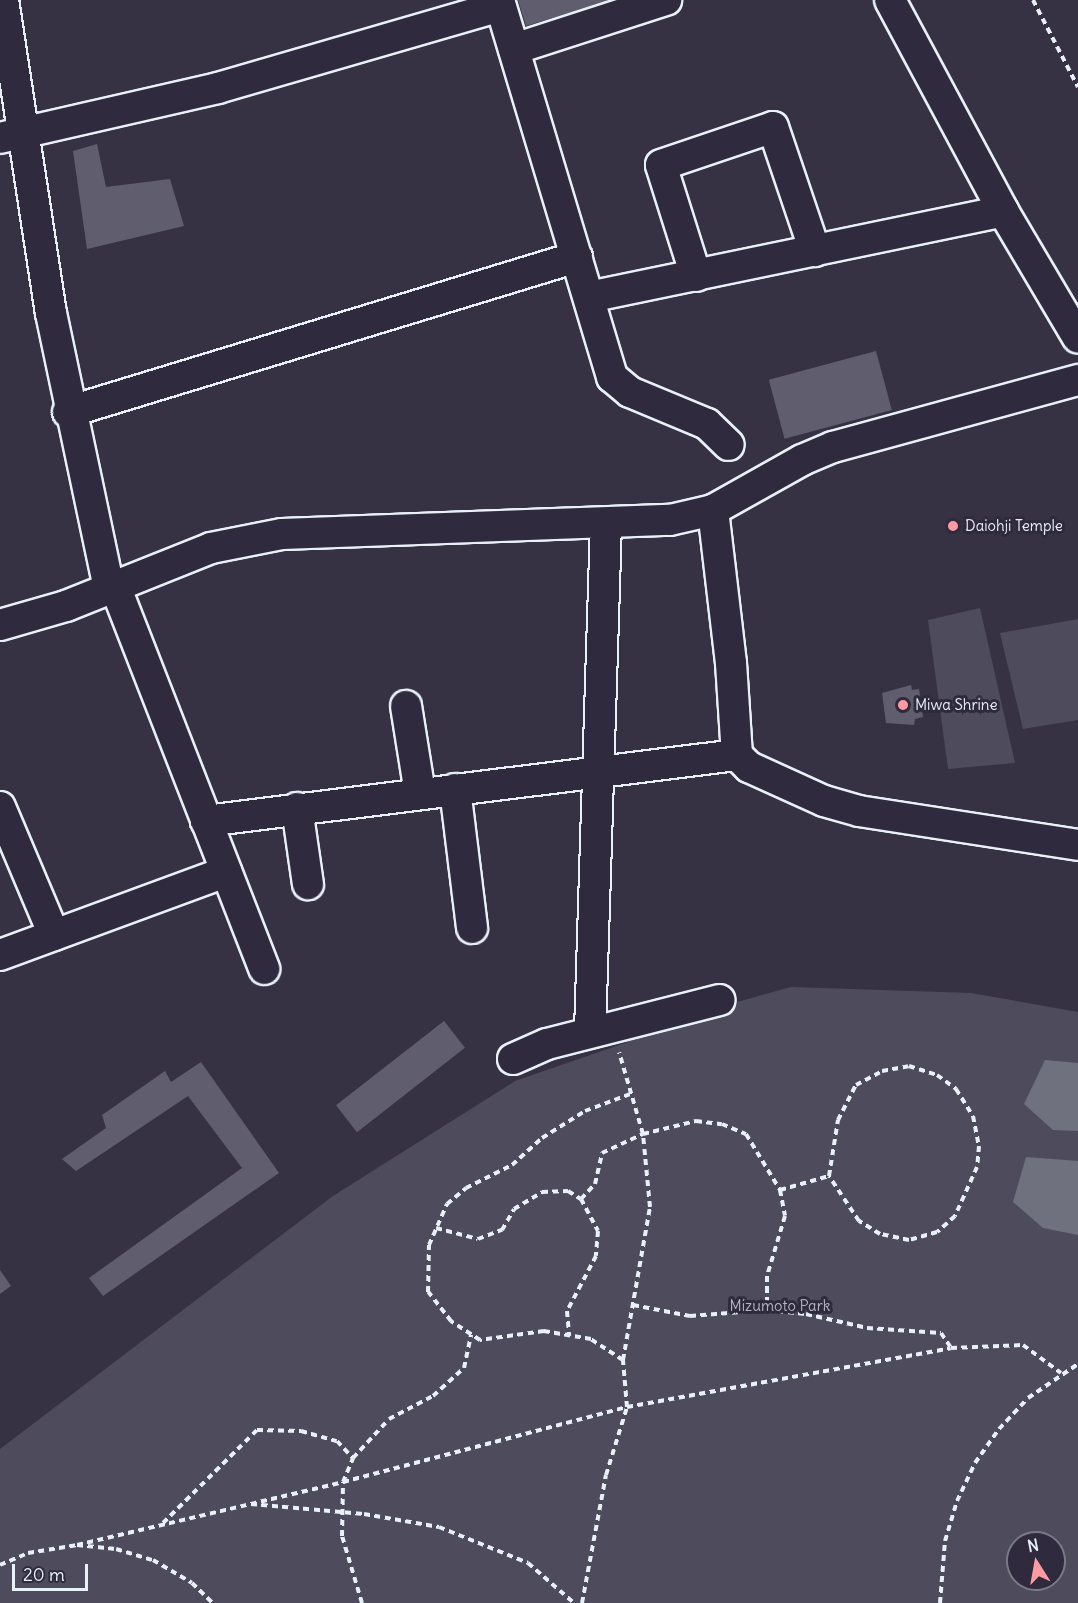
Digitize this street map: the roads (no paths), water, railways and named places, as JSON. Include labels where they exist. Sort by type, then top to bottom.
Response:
[{"type":"street","points":[[3,0],[11,136],[68,412],[112,587],[264,969]]},
{"type":"street","points":[[514,49],[666,0]]},
{"type":"street","points":[[890,0],[1003,212],[1077,333]]},
{"type":"street","points":[[11,136],[218,87],[500,3],[612,377],[630,392],[707,424],[729,445]]},
{"type":"street","points":[[696,276],[662,165],[773,127],[815,251]]},
{"type":"street","points":[[589,297],[1003,212]]},
{"type":"street","points":[[68,412],[577,257]]},
{"type":"street","points":[[0,625],[112,587],[211,548],[282,534],[670,520],[713,510],[802,460],[833,447],[1078,380]]},
{"type":"street","points":[[713,510],[731,663],[737,755],[749,767],[813,796],[859,811],[1078,845]]},
{"type":"street","points":[[602,1030],[597,772],[606,523]]},
{"type":"street","points":[[406,706],[420,793]]},
{"type":"street","points":[[206,821],[737,755]]},
{"type":"street","points":[[455,789],[472,928]]},
{"type":"street","points":[[0,807],[54,935]]},
{"type":"street","points":[[297,808],[308,884]]},
{"type":"street","points":[[0,955],[226,872]]},
{"type":"street","points":[[513,1059],[602,1030],[719,1000]]},
{"type":"water","points":[[1045,1060],[1078,1063],[1078,1131],[1053,1130],[1024,1104]]},
{"type":"water","points":[[1026,1157],[1078,1161],[1078,1235],[1043,1228],[1013,1202]]},
{"type":"place","name":"Daiohji Temple","points":[[953,526]]},
{"type":"place","name":"Miwa Shrine","points":[[903,705]]},
{"type":"park label","name":"Mizumoto Park","points":[[780,1306]]}]
